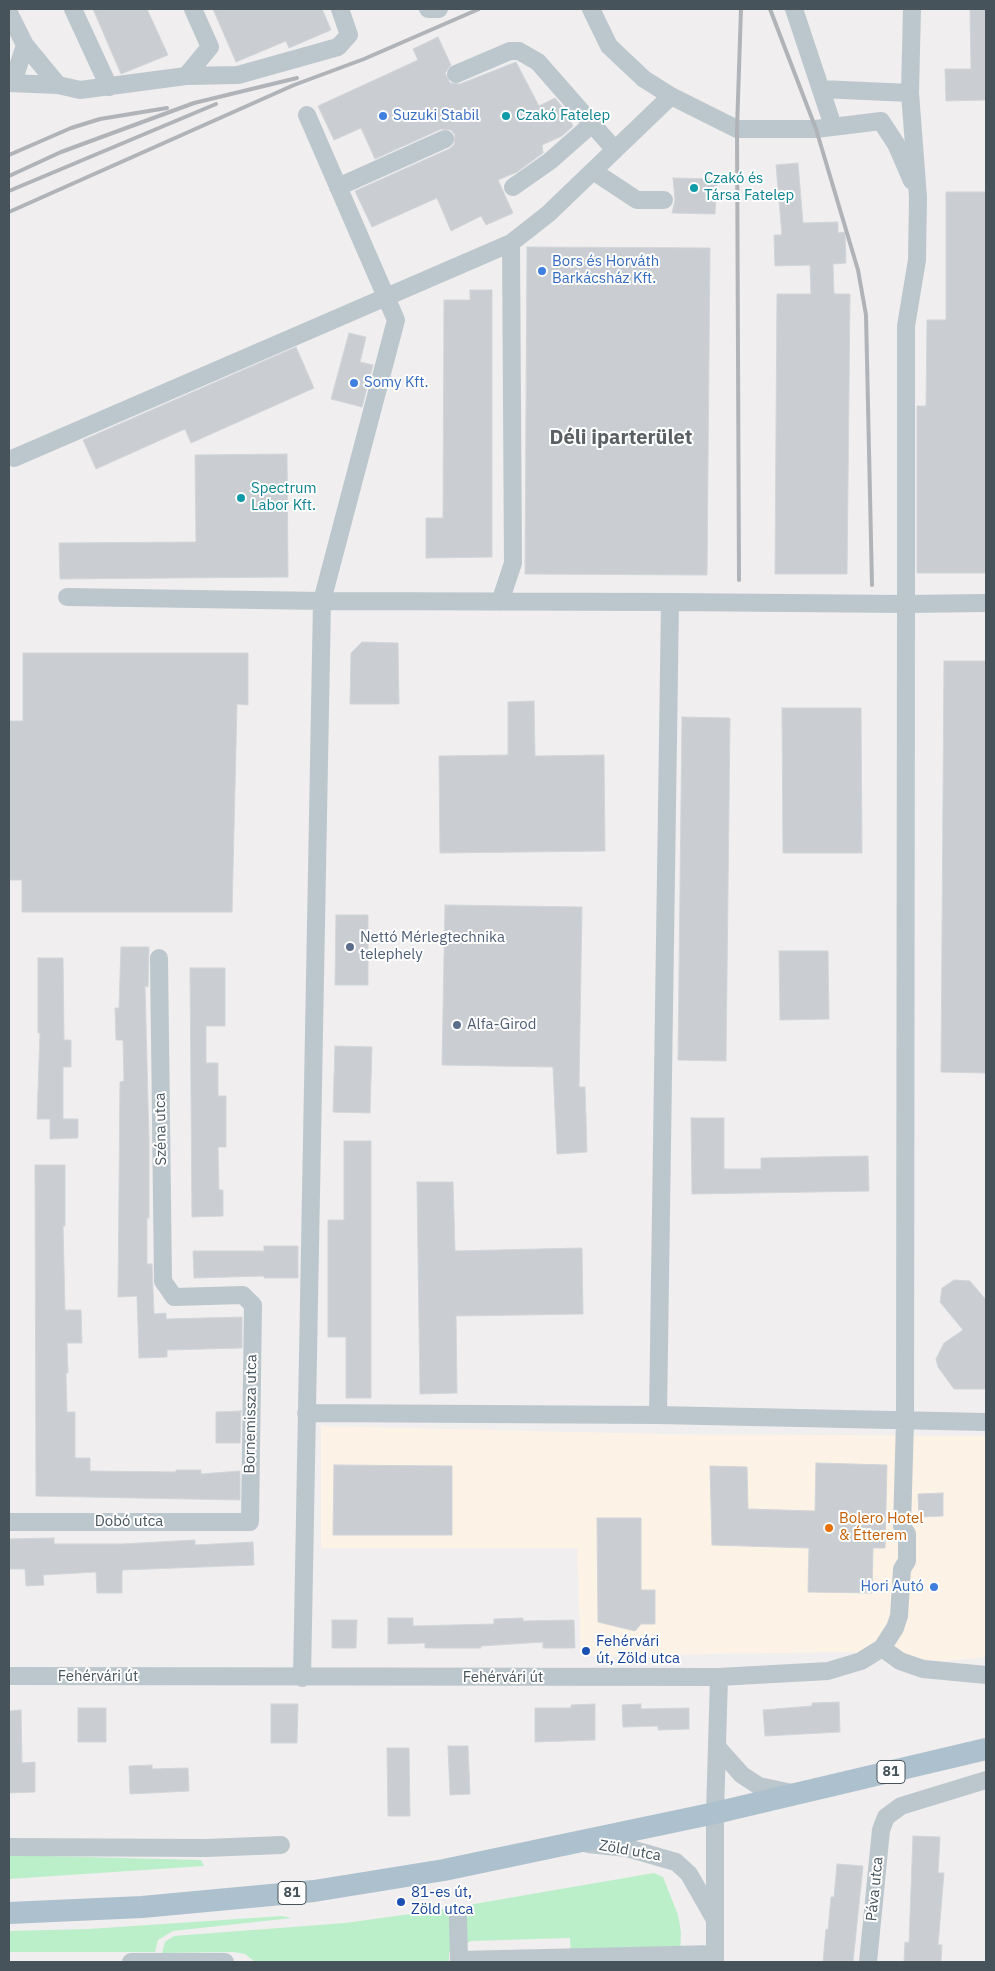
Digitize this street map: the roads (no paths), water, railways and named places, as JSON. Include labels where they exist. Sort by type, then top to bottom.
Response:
[{"type":"main road","name":"81","points":[[9,1913],[142,1907],[314,1891],[444,1870],[715,1813],[986,1749]]},
{"type":"street","points":[[74,9],[109,87]]},
{"type":"street","points":[[186,76],[210,47],[193,9]]},
{"type":"street","points":[[9,82],[58,85],[80,90],[186,76],[238,75],[338,47],[349,35],[340,9]]},
{"type":"street","points":[[428,9],[440,9]]},
{"type":"street","points":[[591,9],[609,46],[644,79],[671,96],[737,129],[816,129],[881,120],[896,144],[918,196]]},
{"type":"street","points":[[794,9],[833,126]]},
{"type":"street","points":[[912,9],[910,93],[918,196],[917,260],[906,326],[905,1422],[902,1526],[906,1534],[907,1561],[902,1570],[899,1616],[895,1628],[882,1648],[900,1661],[923,1669],[986,1675]]},
{"type":"street","points":[[9,13],[26,44],[58,85]]},
{"type":"street","points":[[9,82],[16,73],[26,44]]},
{"type":"street","points":[[456,74],[510,51],[519,51],[538,62],[614,150]]},
{"type":"street","points":[[821,89],[910,93]]},
{"type":"street","points":[[14,458],[510,243],[548,214],[671,96]]},
{"type":"street","points":[[302,1678],[322,601],[396,320],[307,115]]},
{"type":"street","points":[[513,187],[550,161],[592,124]]},
{"type":"street","points":[[338,187],[445,138]]},
{"type":"street","points":[[593,171],[637,200],[664,200]]},
{"type":"street","points":[[500,602],[513,563],[510,243]]},
{"type":"street","points":[[67,598],[500,602],[986,603]]},
{"type":"street","points":[[658,1415],[670,602]]},
{"type":"street","name":"Széna utca","points":[[159,958],[163,1281],[174,1297],[243,1295],[253,1305]]},
{"type":"street","name":"Bornemissza utca","points":[[250,1522],[253,1305]]},
{"type":"street","points":[[306,1413],[658,1415],[905,1422],[986,1422]]},
{"type":"street","name":"Dobó utca","points":[[9,1522],[250,1522]]},
{"type":"street","name":"Fehérvári út","points":[[9,1676],[302,1678],[719,1677],[828,1671],[861,1661],[882,1648]]},
{"type":"street","points":[[458,1918],[459,1961],[715,1958],[715,1813],[719,1677]]},
{"type":"street","points":[[717,1747],[742,1775],[759,1786],[797,1794]]},
{"type":"street","name":"Páva utca","points":[[868,1962],[881,1830],[886,1817],[901,1806],[986,1780]]},
{"type":"street","name":"Zöld utca","points":[[571,1843],[627,1848],[676,1862],[689,1874],[716,1921]]},
{"type":"street","points":[[9,1848],[206,1848],[281,1845]]},
{"type":"street","points":[[131,1962],[225,1962]]},
{"type":"railway","points":[[9,212],[294,85],[364,59],[479,9]]},
{"type":"railway","points":[[739,580],[737,129],[741,9]]},
{"type":"railway","points":[[770,9],[816,129],[858,270],[866,315],[872,585]]},
{"type":"railway","points":[[9,176],[61,152],[194,103],[297,78]]},
{"type":"railway","points":[[9,191],[216,104]]},
{"type":"railway","points":[[9,155],[71,128],[100,119],[167,108]]},
{"type":"place","name":"Suzuki Stabil","points":[[383,116]]},
{"type":"place","name":"Czakó Fatelep","points":[[506,116]]},
{"type":"place","name":"Czakó és Társa Fatelep","points":[[694,188]]},
{"type":"place","name":"Bors és Horváth Barkácsház Kft.","points":[[542,271]]},
{"type":"place","name":"Somy Kft.","points":[[354,383]]},
{"type":"place","name":"Spectrum Labor Kft.","points":[[241,498]]},
{"type":"place","name":"Nettó Mérlegtechnika telephely","points":[[350,947]]},
{"type":"place","name":"Alfa-Girod","points":[[457,1025]]},
{"type":"place","name":"Bolero Hotel & Étterem","points":[[829,1528]]},
{"type":"place","name":"Hori Autó","points":[[934,1587]]},
{"type":"place","name":"Fehérvári út, Zöld utca","points":[[586,1651]]},
{"type":"place","name":"81-es út, Zöld utca","points":[[401,1902]]},
{"type":"district","name":"Déli iparterület","points":[[621,438]]}]
